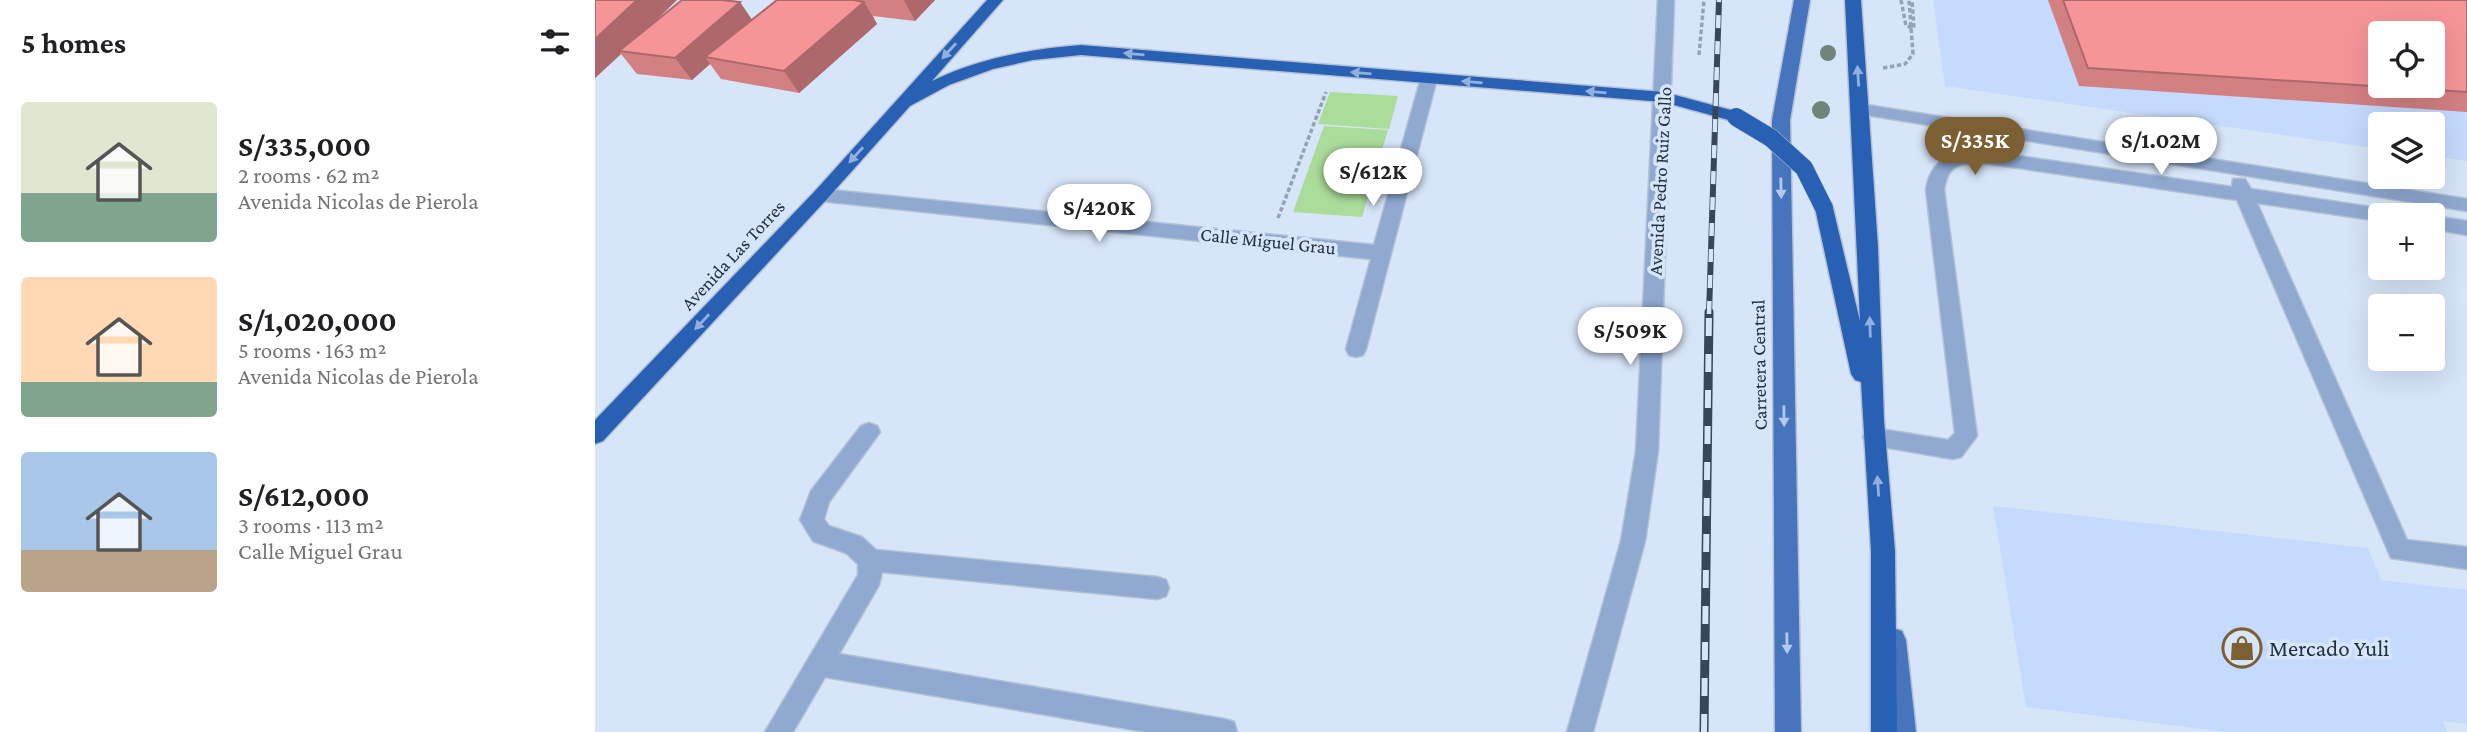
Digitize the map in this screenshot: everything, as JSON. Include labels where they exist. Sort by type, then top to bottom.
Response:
[{"type":"highway","name":"Avenida Las Torres","points":[[595,435],[821,195],[995,0]]},
{"type":"highway","points":[[1853,0],[1868,247],[1874,429],[1883,551],[1884,732]]},
{"type":"highway","points":[[901,104],[924,90],[973,69],[1027,54],[1080,50],[1664,97],[1736,117],[1771,138],[1804,168],[1824,208],[1874,429]]},
{"type":"main road","name":"Carretera Central","points":[[1788,732],[1781,120],[1802,0]]},
{"type":"main road","points":[[1883,551],[1903,732]]},
{"type":"street","name":"Avenida Pedro Ruiz Gallo","points":[[1580,732],[1633,541],[1647,451],[1666,0]]},
{"type":"street","points":[[1356,349],[1429,78]]},
{"type":"street","points":[[1860,109],[2467,205]]},
{"type":"street","points":[[1874,429],[1953,450],[1966,436],[1935,190],[1939,170],[1949,161],[1961,157],[1984,157],[2368,212]]},
{"type":"street","points":[[2232,169],[2245,193],[2399,550],[2467,558]]},
{"type":"street","name":"Calle Miguel Grau","points":[[821,195],[1382,253]]},
{"type":"street","points":[[2445,225],[2467,228]]},
{"type":"street","points":[[869,432],[819,498],[812,520],[821,534],[854,545],[870,560],[1157,588]]},
{"type":"street","points":[[778,732],[870,577],[870,560]]},
{"type":"street","points":[[819,663],[1224,732]]},
{"type":"path","points":[[1699,55],[1703,0]]},
{"type":"path","points":[[1901,0],[1906,26],[1914,28],[1910,0]]},
{"type":"path","points":[[1883,68],[1905,64],[1913,54],[1910,0]]},
{"type":"path","points":[[1269,241],[1333,70]]},
{"type":"shaded area","points":[[1933,0],[2467,0],[2467,161],[2445,158],[2445,112],[2368,112],[2368,147],[1945,86]]},
{"type":"shaded area","name":"Mercado Yuli","points":[[1993,506],[2368,548],[2381,580],[2467,590],[2467,724],[2443,721],[2447,732],[2225,732],[2026,707]]},
{"type":"green space","points":[[1330,92],[1398,96],[1389,129],[1318,124]]},
{"type":"green space","points":[[1324,126],[1388,130],[1362,217],[1293,212]]},
{"type":"building","points":[[595,0],[637,0],[595,39]]},
{"type":"building","points":[[682,0],[740,2],[675,58],[619,51]]},
{"type":"building","points":[[777,0],[864,2],[784,71],[705,57]]},
{"type":"building","points":[[2063,0],[2467,0],[2467,92],[2445,91],[2445,21],[2368,21],[2368,86],[2088,68]]},
{"type":"railway","points":[[1709,314],[1719,0]]},
{"type":"railway","points":[[1704,732],[1709,312]]},
{"type":"place","name":"Mercado Yuli","points":[[2242,648]]}]
